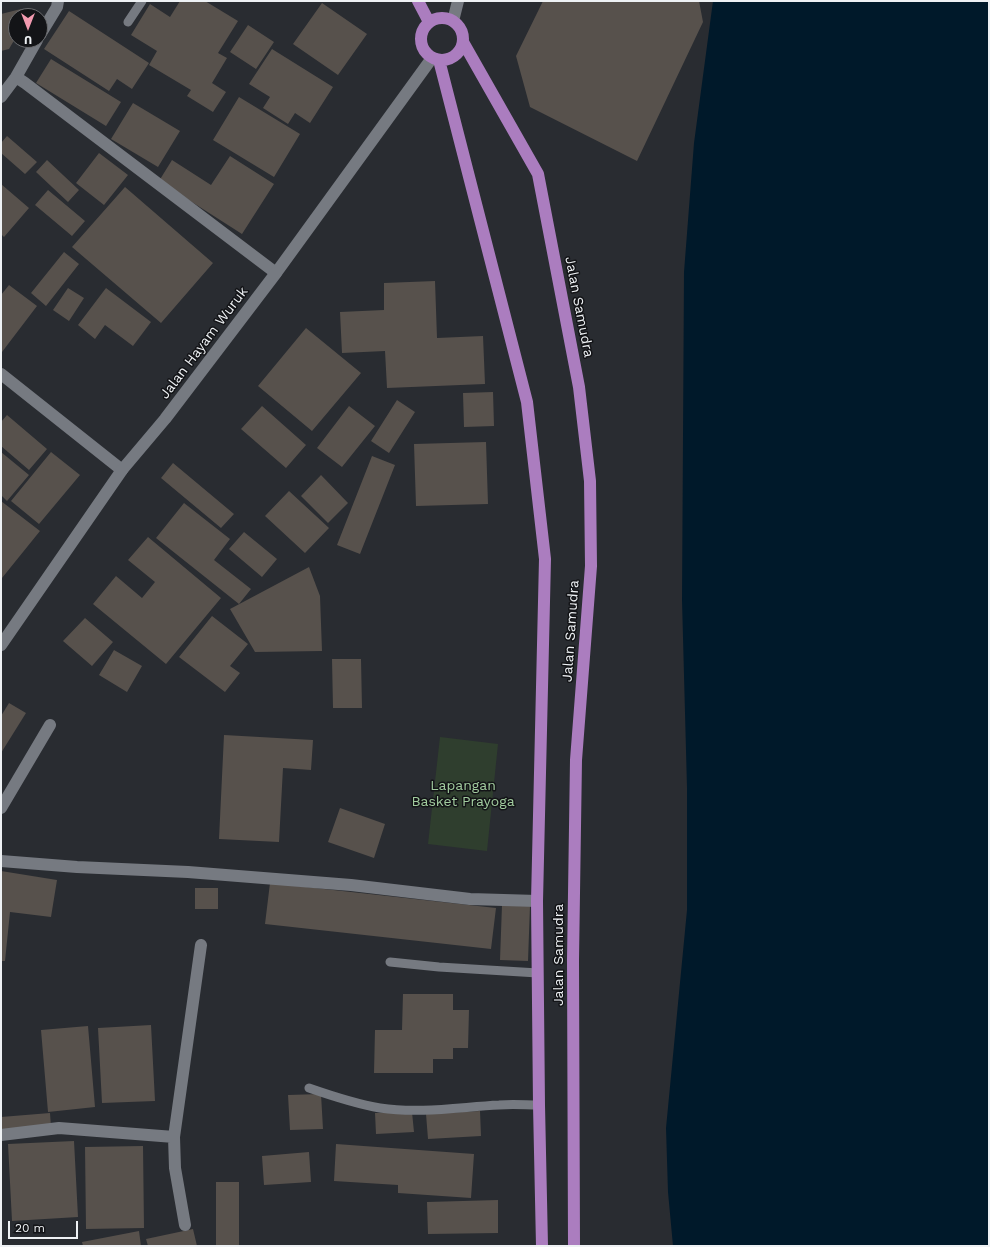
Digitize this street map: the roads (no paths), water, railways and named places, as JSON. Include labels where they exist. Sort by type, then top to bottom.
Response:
[{"type":"main road","points":[[418,1],[429,22]]},
{"type":"main road","points":[[445,18],[452,20],[460,28],[463,42],[461,50],[455,56],[448,60],[435,59],[424,50],[421,41],[423,30],[429,22],[436,19],[445,18]]},
{"type":"main road","name":"Jalan Samudra","points":[[463,42],[538,174],[579,386],[590,481],[591,566],[576,768],[573,960],[574,1246]]},
{"type":"main road","name":"Jalan Samudra","points":[[435,59],[527,402],[545,558],[537,901],[542,1246]]},
{"type":"street","points":[[48,22],[57,7],[58,1]]},
{"type":"street","points":[[452,20],[458,1]]},
{"type":"street","points":[[1,97],[16,77],[32,48]]},
{"type":"street","name":"Jalan Hayam Wuruk","points":[[1,645],[122,470],[165,419],[435,59]]},
{"type":"street","points":[[16,77],[276,272]]},
{"type":"street","points":[[1,374],[122,470]]},
{"type":"street","points":[[1,808],[50,725]]},
{"type":"street","points":[[1,861],[188,872],[351,886],[470,899],[537,901]]},
{"type":"street","points":[[185,1225],[175,1168],[174,1137],[201,945]]},
{"type":"street","points":[[1,1135],[59,1128],[174,1137]]},
{"type":"lane","points":[[128,22],[142,1]]},
{"type":"lane","points":[[390,962],[438,967],[538,973]]},
{"type":"lane","points":[[309,1088],[342,1099],[380,1108],[415,1110],[499,1105],[539,1105]]},
{"type":"water","points":[[713,1],[989,1],[989,1246],[673,1246],[668,1192],[666,1128],[687,910],[687,788],[682,600],[684,272],[694,143]]},
{"type":"park label","name":"Lapangan Basket Prayoga","points":[[463,794]]}]
